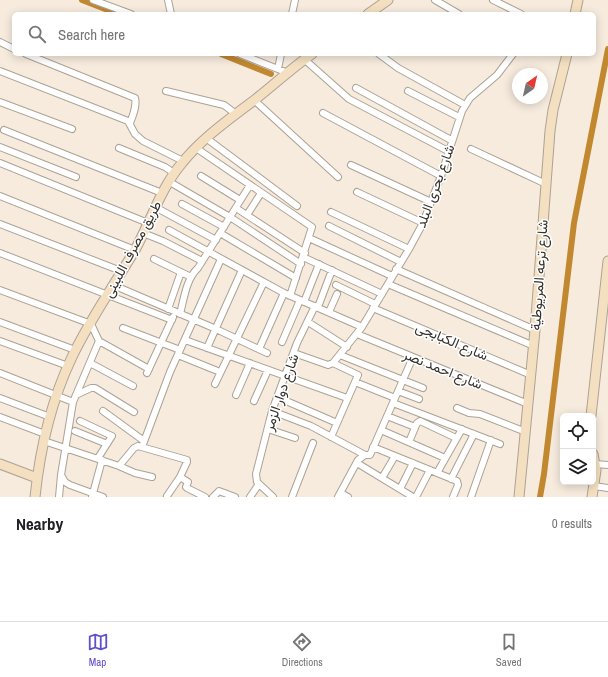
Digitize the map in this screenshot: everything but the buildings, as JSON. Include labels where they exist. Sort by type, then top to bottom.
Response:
[{"type":"street","points":[[92,0],[125,12]]},
{"type":"street","points":[[168,0],[171,12]]},
{"type":"street","points":[[292,12],[295,0]]},
{"type":"street","points":[[371,12],[388,0]]},
{"type":"street","points":[[435,0],[456,12]]},
{"type":"street","points":[[493,0],[517,12]]},
{"type":"street","points":[[575,12],[578,0]]},
{"type":"street","points":[[0,42],[12,48]]},
{"type":"street","points":[[31,56],[135,98],[135,108],[130,123]]},
{"type":"street","points":[[245,56],[288,73]]},
{"type":"street","points":[[278,69],[281,56]]},
{"type":"street","points":[[382,56],[398,68],[465,105]]},
{"type":"street","name":"شارع بحرى البلد","points":[[332,363],[347,347],[362,327],[423,223],[441,176],[459,117],[465,105],[477,91],[497,75],[511,56]]},
{"type":"street","name":"شارع ترعه المريوطية","points":[[519,497],[534,346],[550,131],[553,110],[566,56]]},
{"type":"street","points":[[308,57],[344,96],[448,151]]},
{"type":"street","name":"طريق مصرف اللبينى","points":[[35,497],[37,478],[50,417],[68,366],[121,271],[135,250],[168,181],[183,161],[206,138],[308,57]]},
{"type":"street","points":[[0,71],[128,121],[135,134],[143,141],[183,161]]},
{"type":"street","points":[[356,88],[451,140]]},
{"type":"street","points":[[166,91],[224,105],[236,114]]},
{"type":"street","points":[[408,91],[459,117]]},
{"type":"street","points":[[254,100],[338,177]]},
{"type":"street","points":[[0,102],[72,129]]},
{"type":"street","points":[[323,113],[441,176]]},
{"type":"street","points":[[4,130],[162,193]]},
{"type":"street","points":[[206,138],[297,206]]},
{"type":"street","points":[[0,147],[76,177]]},
{"type":"street","points":[[119,148],[165,167],[174,173]]},
{"type":"street","points":[[196,148],[312,226],[310,238],[296,278],[259,349]]},
{"type":"street","points":[[471,149],[546,184]]},
{"type":"street","points":[[0,163],[148,223]]},
{"type":"street","points":[[351,165],[431,202]]},
{"type":"street","points":[[201,176],[240,200]]},
{"type":"street","points":[[168,181],[230,217],[301,264]]},
{"type":"street","points":[[0,290],[91,324],[98,341],[148,371],[172,320],[178,313],[191,277],[250,185]]},
{"type":"street","points":[[357,192],[423,223]]},
{"type":"street","points":[[247,215],[261,193]]},
{"type":"street","points":[[0,196],[135,250]]},
{"type":"street","points":[[182,204],[296,278]]},
{"type":"street","points":[[155,207],[216,240]]},
{"type":"street","points":[[236,208],[318,264],[382,294]]},
{"type":"street","points":[[331,212],[409,249]]},
{"type":"street","points":[[0,224],[121,271]]},
{"type":"street","points":[[329,226],[401,262]]},
{"type":"street","points":[[168,230],[287,294],[362,327]]},
{"type":"street","points":[[143,233],[163,241],[202,261]]},
{"type":"street","points":[[310,238],[392,276]]},
{"type":"street","points":[[0,253],[172,320]]},
{"type":"street","points":[[143,444],[166,381],[221,259]]},
{"type":"street","points":[[154,260],[191,277]]},
{"type":"street","points":[[592,413],[608,261]]},
{"type":"street","points":[[282,342],[318,264]]},
{"type":"street","points":[[396,269],[535,330]]},
{"type":"street","points":[[207,348],[242,270]]},
{"type":"street","name":"شارع دوار الزمر","points":[[259,484],[256,477],[276,398],[294,353],[332,270]]},
{"type":"street","points":[[168,309],[181,272]]},
{"type":"street","points":[[215,384],[264,282]]},
{"type":"street","points":[[388,284],[534,346]]},
{"type":"street","points":[[113,285],[216,329],[267,353]]},
{"type":"street","name":"شارع الكبابجى","points":[[336,285],[374,306],[531,375]]},
{"type":"street","points":[[329,312],[337,294]]},
{"type":"street","points":[[0,322],[76,350]]},
{"type":"street","points":[[308,322],[347,347]]},
{"type":"street","points":[[123,328],[161,343],[220,372]]},
{"type":"street","name":"شارع احمد نصر","points":[[357,334],[528,404]]},
{"type":"street","points":[[185,340],[347,398]]},
{"type":"street","points":[[0,341],[68,366]]},
{"type":"street","points":[[59,497],[65,448],[74,402],[98,341]]},
{"type":"street","points":[[294,353],[328,364],[332,363],[358,374],[331,437]]},
{"type":"street","name":"شارع احمد نصر","points":[[340,355],[423,388]]},
{"type":"street","points":[[348,497],[340,495],[360,458],[365,455],[369,456],[413,357]]},
{"type":"street","points":[[90,363],[133,386]]},
{"type":"street","points":[[236,395],[250,363]]},
{"type":"street","points":[[254,401],[268,370]]},
{"type":"street","points":[[0,373],[74,402]]},
{"type":"street","points":[[355,382],[394,400],[500,444]]},
{"type":"street","points":[[76,395],[91,388],[95,388],[134,412]]},
{"type":"street","points":[[398,391],[419,399]]},
{"type":"street","points":[[0,398],[50,417]]},
{"type":"street","points":[[276,398],[337,423]]},
{"type":"street","points":[[457,408],[469,413],[480,414],[526,432]]},
{"type":"street","points":[[272,411],[310,426],[365,455]]},
{"type":"street","points":[[103,412],[143,444],[186,460],[187,462],[180,477],[167,496]]},
{"type":"street","points":[[387,416],[415,427]]},
{"type":"street","points":[[0,417],[65,448],[100,459],[134,473],[152,477]]},
{"type":"street","points":[[80,421],[111,435],[112,437],[100,459],[93,495]]},
{"type":"street","points":[[409,442],[417,422],[420,421],[456,438]]},
{"type":"street","points":[[268,429],[295,438]]},
{"type":"street","points":[[437,473],[462,429]]},
{"type":"street","points":[[381,430],[446,458]]},
{"type":"street","points":[[75,431],[107,444]]},
{"type":"street","points":[[453,497],[454,481],[474,434]]},
{"type":"street","points":[[471,497],[491,440]]},
{"type":"street","points":[[292,497],[313,443]]},
{"type":"street","points":[[119,466],[136,446],[143,444]]},
{"type":"street","points":[[373,447],[454,481]]},
{"type":"street","points":[[382,478],[395,456]]},
{"type":"street","points":[[357,463],[382,478],[401,492],[414,497],[430,470]]},
{"type":"street","points":[[401,492],[413,463]]},
{"type":"street","points":[[0,464],[37,478]]},
{"type":"street","points":[[596,467],[608,465]]},
{"type":"street","points":[[61,475],[65,482],[70,485],[93,495],[103,497]]},
{"type":"street","points":[[180,477],[188,482],[187,488],[205,497]]},
{"type":"street","points":[[250,497],[259,484],[269,495]]},
{"type":"street","points":[[592,497],[594,486],[608,488]]},
{"type":"street","points":[[213,497],[220,491],[235,497]]},
{"type":"waterway","points":[[82,0],[113,12]]},
{"type":"waterway","points":[[540,497],[574,223],[608,49]]},
{"type":"waterway","points":[[226,56],[271,74]]}]
